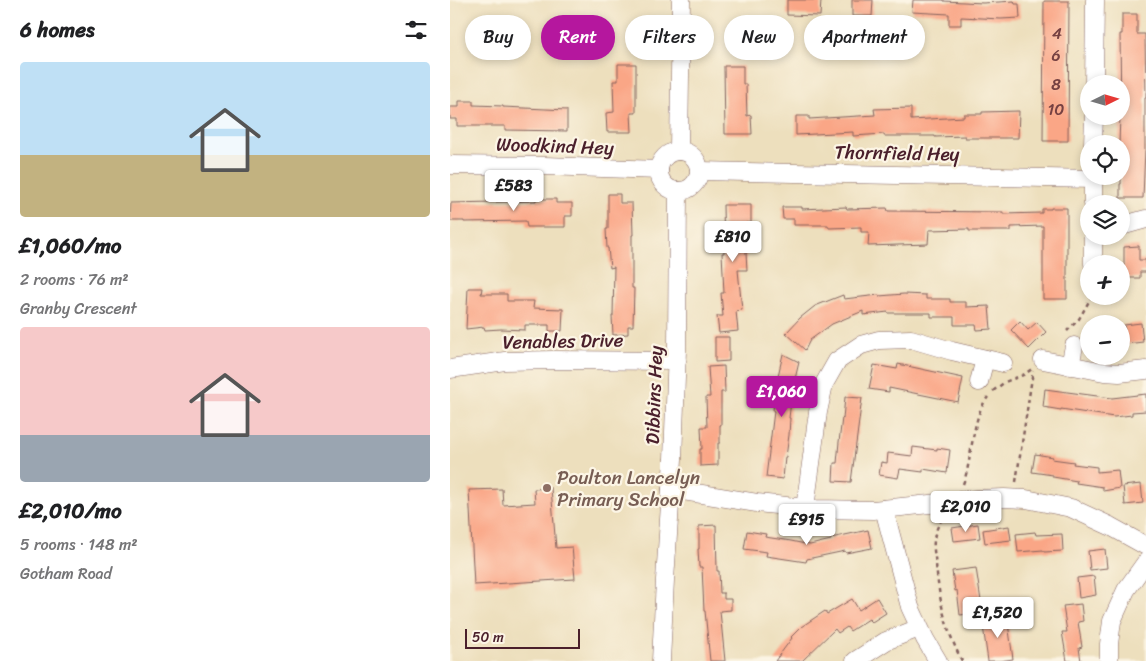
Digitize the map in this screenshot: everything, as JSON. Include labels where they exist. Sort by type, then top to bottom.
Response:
[{"type":"street","points":[[679,151],[681,0]]},
{"type":"street","points":[[1094,75],[1095,0]]},
{"type":"street","points":[[679,151],[686,152],[692,156],[698,163],[700,171],[696,183],[690,188],[678,191],[667,187],[662,181],[659,170],[662,159],[668,154],[679,151]]},
{"type":"street","name":"Woodkind Hey","points":[[450,165],[659,170]]},
{"type":"street","name":"Thornfield Hey","points":[[700,171],[1080,177]]},
{"type":"street","name":"Dibbins Hey","points":[[661,661],[674,459],[677,361],[678,191]]},
{"type":"street","points":[[1130,223],[1146,219]]},
{"type":"street","points":[[805,508],[818,412],[824,384],[837,361],[861,345],[879,340],[911,339],[1003,363]]},
{"type":"street","points":[[1068,341],[1070,366]]},
{"type":"street","points":[[979,382],[984,359]]},
{"type":"street","points":[[1043,360],[1104,372],[1118,373],[1146,370]]},
{"type":"street","name":"Venables Drive","points":[[450,370],[505,361],[677,361]]},
{"type":"street","points":[[671,489],[757,503],[805,508],[873,510],[976,499],[1026,499],[1071,508],[1110,526],[1146,546]]},
{"type":"street","points":[[884,509],[910,607],[924,640],[938,661]]},
{"type":"street","points":[[1109,661],[1112,621],[1126,590],[1146,562]]},
{"type":"street","points":[[855,661],[886,642],[919,628]]},
{"type":"path","points":[[1068,341],[1087,305]]},
{"type":"path","points":[[962,661],[953,643],[942,610],[933,541],[939,524],[963,484],[968,471],[975,424],[985,401],[1004,382],[1023,375],[1034,367],[1014,498]]},
{"type":"building","points":[[787,0],[821,0],[820,15],[787,15]]},
{"type":"building","points":[[852,0],[873,0],[872,15],[852,15]]},
{"type":"building","points":[[913,0],[983,3],[1014,1],[1015,4],[1019,4],[1020,18],[961,17],[961,25],[949,25],[949,14],[912,12]]},
{"type":"building","points":[[1044,1],[1069,1],[1068,141],[1043,141]]},
{"type":"building","points":[[1122,14],[1137,14],[1137,34],[1145,34],[1146,98],[1143,198],[1130,198],[1130,195],[1120,195],[1120,185],[1130,185],[1130,135],[1119,135],[1120,125],[1130,125],[1130,75],[1120,75],[1120,34],[1122,34]]},
{"type":"building","points":[[618,64],[636,64],[636,113],[631,113],[632,132],[607,132],[606,113],[614,112],[613,81],[618,81]]},
{"type":"building","points":[[724,66],[743,66],[743,84],[746,84],[747,116],[751,115],[752,134],[725,134]]},
{"type":"building","points":[[459,101],[473,101],[473,105],[567,110],[567,131],[505,130],[505,126],[457,126],[457,119],[450,119],[450,107],[459,107]]},
{"type":"building","points":[[911,108],[911,120],[964,117],[964,114],[982,114],[982,112],[1019,111],[1018,138],[884,136],[884,134],[853,136],[853,132],[796,135],[796,116],[809,116],[809,119],[875,115],[874,109]]},
{"type":"building","points":[[608,194],[620,194],[620,203],[632,203],[633,326],[628,326],[628,334],[613,335],[614,267],[610,268],[607,248]]},
{"type":"building","points":[[536,199],[556,199],[556,203],[572,203],[572,216],[565,216],[565,227],[527,227],[526,221],[450,221],[451,203],[536,201]]},
{"type":"building","points":[[723,205],[751,205],[751,223],[746,223],[747,270],[738,270],[742,310],[736,311],[738,331],[719,333],[717,316],[723,316],[721,293],[724,293],[722,253],[724,253]]},
{"type":"building","points":[[782,207],[802,207],[802,209],[887,208],[888,211],[1003,212],[1003,214],[1042,213],[1042,209],[1067,208],[1067,299],[1043,299],[1043,226],[1011,227],[1011,231],[929,230],[928,244],[868,246],[869,232],[861,232],[861,227],[829,228],[828,225],[794,225],[794,219],[783,219]]},
{"type":"building","points":[[1139,246],[1139,260],[1146,260],[1146,272],[1140,272],[1140,278],[1130,278],[1130,255],[1124,255],[1124,247]]},
{"type":"building","points":[[468,288],[482,288],[481,294],[507,294],[507,301],[534,301],[533,308],[563,309],[562,331],[549,331],[549,325],[525,325],[525,330],[485,330],[484,327],[466,329]]},
{"type":"building","points":[[904,294],[926,295],[926,299],[950,299],[950,302],[966,302],[966,307],[989,306],[991,329],[977,330],[976,325],[954,325],[954,317],[931,317],[931,313],[888,312],[863,315],[863,311],[832,324],[810,340],[805,350],[786,333],[815,306],[843,295],[844,299]]},
{"type":"building","points":[[1020,321],[1028,330],[1037,322],[1046,332],[1029,349],[1011,330]]},
{"type":"building","points":[[1141,323],[1143,342],[1130,344],[1130,324]]},
{"type":"building","points":[[715,337],[729,337],[729,361],[715,362]]},
{"type":"building","points":[[783,354],[799,362],[792,392],[783,479],[766,477],[775,389]]},
{"type":"building","points":[[898,364],[963,378],[958,402],[889,388],[889,392],[869,389],[874,365],[897,369]]},
{"type":"building","points":[[724,366],[725,392],[721,392],[718,465],[700,466],[700,449],[702,449],[701,427],[707,427],[706,397],[710,397],[708,367]]},
{"type":"building","points":[[1045,389],[1112,398],[1146,394],[1146,411],[1132,412],[1132,415],[1114,417],[1043,407]]},
{"type":"building","points":[[845,397],[862,398],[851,482],[833,481],[834,463],[837,463]]},
{"type":"building","points":[[913,447],[950,450],[947,473],[923,469],[923,472],[900,469],[898,478],[879,475],[881,462],[887,463],[888,453],[912,456]]},
{"type":"building","points":[[1035,454],[1074,462],[1073,464],[1097,467],[1097,472],[1118,470],[1120,488],[1103,491],[1103,487],[1076,483],[1077,481],[1032,472]]},
{"type":"building","points":[[1141,484],[1143,503],[1125,505],[1123,486]]},
{"type":"building","points":[[551,488],[556,548],[572,547],[575,579],[474,585],[469,490],[502,489],[503,505],[535,503],[534,489]]},
{"type":"building","points":[[978,524],[980,538],[954,541],[952,528]]},
{"type":"building","points":[[716,525],[717,571],[719,571],[720,593],[724,593],[724,599],[731,599],[731,610],[720,611],[725,661],[710,661],[704,611],[702,567],[699,567],[699,526]]},
{"type":"building","points":[[1009,526],[1011,540],[985,543],[983,530]]},
{"type":"building","points":[[868,530],[872,548],[846,553],[845,551],[807,559],[806,562],[766,556],[767,552],[744,549],[747,531],[766,534],[765,537],[810,545],[831,540],[831,538]]},
{"type":"building","points":[[1035,532],[1036,535],[1062,534],[1063,551],[1018,552],[1016,534]]},
{"type":"building","points":[[1105,549],[1107,568],[1090,570],[1088,551]]},
{"type":"building","points":[[976,568],[984,612],[960,615],[957,590],[955,591],[952,571]]},
{"type":"building","points":[[1094,576],[1096,595],[1079,598],[1077,578]]},
{"type":"building","points":[[877,598],[886,613],[872,622],[869,619],[850,631],[847,627],[838,633],[835,629],[802,661],[775,661],[791,637],[801,627],[825,611],[827,614],[852,599],[859,610]]},
{"type":"building","points":[[1081,604],[1083,621],[1078,622],[1082,647],[1079,648],[1081,661],[1067,661],[1062,632],[1067,632],[1063,606]]},
{"type":"building","points":[[1007,616],[1013,659],[988,661],[982,619]]},
{"type":"place","name":"Poulton Lancelyn Primary School","points":[[547,488]]}]
